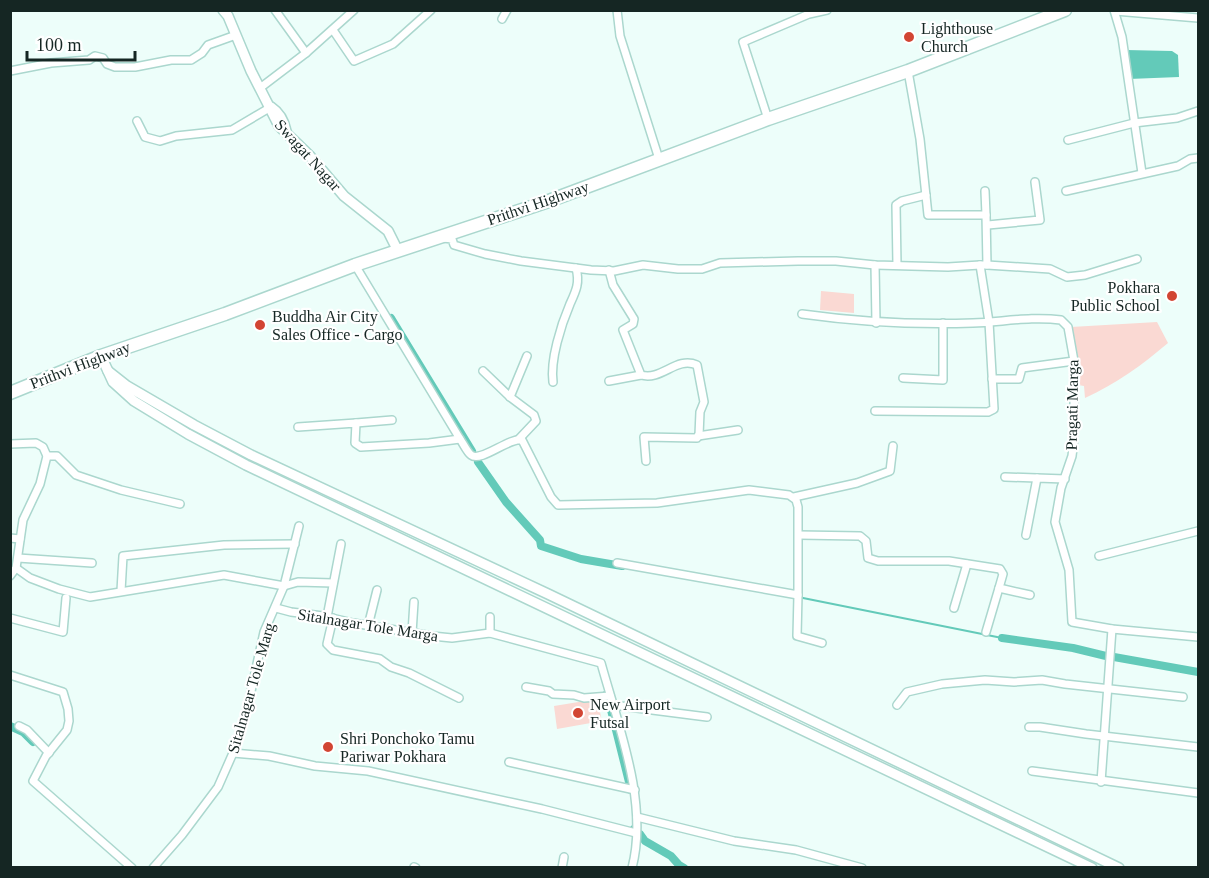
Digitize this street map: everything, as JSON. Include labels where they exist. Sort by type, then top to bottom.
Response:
[{"type":"highway","name":"Prithvi Highway","points":[[10,393],[101,356],[225,314],[355,265],[546,202],[768,119],[909,71],[1065,10]]},
{"type":"street","name":"Swagat Nagar","points":[[224,10],[276,121],[344,196],[388,231],[398,251]]},
{"type":"street","points":[[275,10],[306,53]]},
{"type":"street","points":[[260,88],[306,53],[354,10]]},
{"type":"street","points":[[333,30],[354,61],[393,44],[431,10]]},
{"type":"street","points":[[502,20],[507,10]]},
{"type":"street","points":[[617,10],[620,36],[659,159]]},
{"type":"street","points":[[768,119],[743,42],[809,14],[827,10]]},
{"type":"street","points":[[1142,173],[1122,37],[1114,11],[1198,18]]},
{"type":"street","points":[[10,71],[51,63],[89,60],[95,56],[103,58],[107,64],[115,67],[135,67],[171,60],[191,60],[202,53],[208,45],[237,35]]},
{"type":"street","points":[[909,71],[920,139],[928,215],[986,214]]},
{"type":"street","points":[[137,121],[145,137],[160,141],[176,136],[232,130],[270,107]]},
{"type":"street","points":[[1068,140],[1134,123],[1177,118],[1198,111]]},
{"type":"street","points":[[1066,191],[1178,166],[1190,159],[1198,158]]},
{"type":"street","points":[[988,225],[1040,220],[1035,182]]},
{"type":"street","points":[[875,411],[988,412],[993,409],[993,379],[983,265],[988,225],[985,191]]},
{"type":"street","points":[[897,265],[896,205],[926,195]]},
{"type":"street","points":[[441,237],[452,239],[454,245],[485,254],[521,261],[614,271],[643,265],[702,269],[720,263],[836,261],[875,265],[948,267],[983,265],[1043,268],[1067,277],[1085,275],[1137,259]]},
{"type":"street","points":[[355,265],[460,439],[475,457],[519,439],[536,418],[510,397],[483,370]]},
{"type":"street","points":[[875,265],[876,323]]},
{"type":"street","points":[[553,382],[551,370],[560,334],[579,282],[576,268]]},
{"type":"street","points":[[609,270],[613,285],[633,319],[633,324],[623,330],[641,375]]},
{"type":"street","name":"Pragati Marga","points":[[802,314],[876,323],[989,322],[1049,318],[1061,320],[1068,327],[1074,361],[1074,439],[1055,522],[1069,570],[1072,622],[1112,629],[1198,637]]},
{"type":"street","points":[[903,378],[943,380],[944,323]]},
{"type":"street","points":[[101,356],[113,382],[134,401],[188,434],[246,465],[1092,867]]},
{"type":"street","points":[[510,397],[527,356]]},
{"type":"street","points":[[993,379],[1019,379],[1022,368],[1074,361]]},
{"type":"street","points":[[609,381],[658,374],[684,362],[697,366],[704,402],[700,412],[698,436]]},
{"type":"street","points":[[108,371],[127,386],[194,425],[251,454],[1119,867]]},
{"type":"street","points":[[298,428],[392,420]]},
{"type":"street","points":[[356,423],[355,443],[361,447],[460,439]]},
{"type":"street","points":[[646,461],[644,437],[698,436],[738,430]]},
{"type":"street","points":[[519,439],[529,453],[550,498],[558,505],[657,502],[749,490],[794,497],[857,483],[890,471],[893,446]]},
{"type":"street","points":[[10,444],[36,443],[43,447],[47,456],[40,484],[23,520],[16,568],[10,576]]},
{"type":"street","points":[[47,456],[57,456],[76,475],[121,490],[180,504]]},
{"type":"street","points":[[1005,477],[1065,478]]},
{"type":"street","points":[[1026,535],[1037,478]]},
{"type":"street","points":[[794,497],[798,507],[799,536],[797,636],[822,643]]},
{"type":"street","name":"Sitalnagar Tole Marg","points":[[155,867],[218,787],[233,753],[246,714],[264,632],[284,586],[299,526]]},
{"type":"street","points":[[1099,556],[1198,531]]},
{"type":"street","points":[[799,536],[860,536],[866,541],[868,558],[878,561],[949,561],[1000,569],[1003,574],[986,632]]},
{"type":"street","points":[[10,537],[20,539]]},
{"type":"street","points":[[121,591],[123,556],[224,545],[295,544]]},
{"type":"street","points":[[341,544],[333,583],[327,645],[333,650],[380,659],[391,668],[409,673],[459,698]]},
{"type":"street","points":[[18,558],[92,563]]},
{"type":"street","points":[[616,563],[798,595]]},
{"type":"street","points":[[954,608],[967,564]]},
{"type":"street","points":[[16,568],[30,578],[90,597],[224,574],[284,586],[298,582],[333,583]]},
{"type":"street","points":[[999,588],[1030,595]]},
{"type":"street","points":[[368,626],[377,590]]},
{"type":"street","points":[[10,618],[63,632],[66,598]]},
{"type":"street","points":[[412,633],[414,602]]},
{"type":"street","name":"Sitalnagar Tole Marga","points":[[276,608],[368,626],[452,638],[490,633],[602,663],[610,696]]},
{"type":"street","points":[[490,617],[490,633]]},
{"type":"street","points":[[1101,782],[1112,629]]},
{"type":"street","points":[[10,675],[64,694],[68,725],[33,781],[76,821],[132,867]]},
{"type":"street","points":[[897,705],[907,692],[942,684],[985,680],[1014,682],[1042,680],[1183,697]]},
{"type":"street","points":[[526,687],[549,691],[553,694],[584,698],[610,696],[635,790],[636,833],[632,867]]},
{"type":"street","points":[[613,705],[707,717]]},
{"type":"street","points":[[19,726],[27,730],[49,753]]},
{"type":"street","points":[[1029,727],[1198,747]]},
{"type":"street","points":[[233,753],[269,756],[315,766],[368,771],[542,809],[636,833]]},
{"type":"street","points":[[509,762],[635,790]]},
{"type":"street","points":[[1032,771],[1101,782],[1198,793]]},
{"type":"street","points":[[636,818],[734,841],[796,850],[862,867]]},
{"type":"street","points":[[562,867],[564,857]]},
{"type":"shaded area","points":[[1126,50],[1172,51],[1178,55],[1179,77],[1129,79]]},
{"type":"shaded area","points":[[821,291],[854,294],[854,313],[820,310]]},
{"type":"shaded area","points":[[1157,322],[1168,343],[1107,387],[1085,398],[1084,386],[1078,385],[1079,361],[1071,327]]},
{"type":"shaded area","name":"New Airport Futsal","points":[[597,699],[602,721],[557,729],[554,706]]},
{"type":"waterway","points":[[391,318],[472,451]]},
{"type":"waterway","points":[[478,462],[506,502],[540,540],[541,546],[581,559],[622,566]]},
{"type":"waterway","points":[[803,598],[1002,638]]},
{"type":"waterway","points":[[1002,638],[1073,648],[1106,656]]},
{"type":"waterway","points":[[1114,657],[1198,672]]},
{"type":"waterway","points":[[607,694],[631,790]]},
{"type":"waterway","points":[[10,726],[23,732],[33,742]]},
{"type":"waterway","points":[[634,829],[645,841],[671,856],[684,868]]},
{"type":"place","name":"Lighthouse Church","points":[[909,37]]},
{"type":"place","name":"Pokhara Public School","points":[[1172,296]]},
{"type":"place","name":"Buddha Air City Sales Office - Cargo","points":[[260,325]]},
{"type":"place","name":"New Airport Futsal","points":[[578,713]]},
{"type":"place","name":"Shri Ponchoko Tamu Pariwar Pokhara","points":[[328,747]]}]
